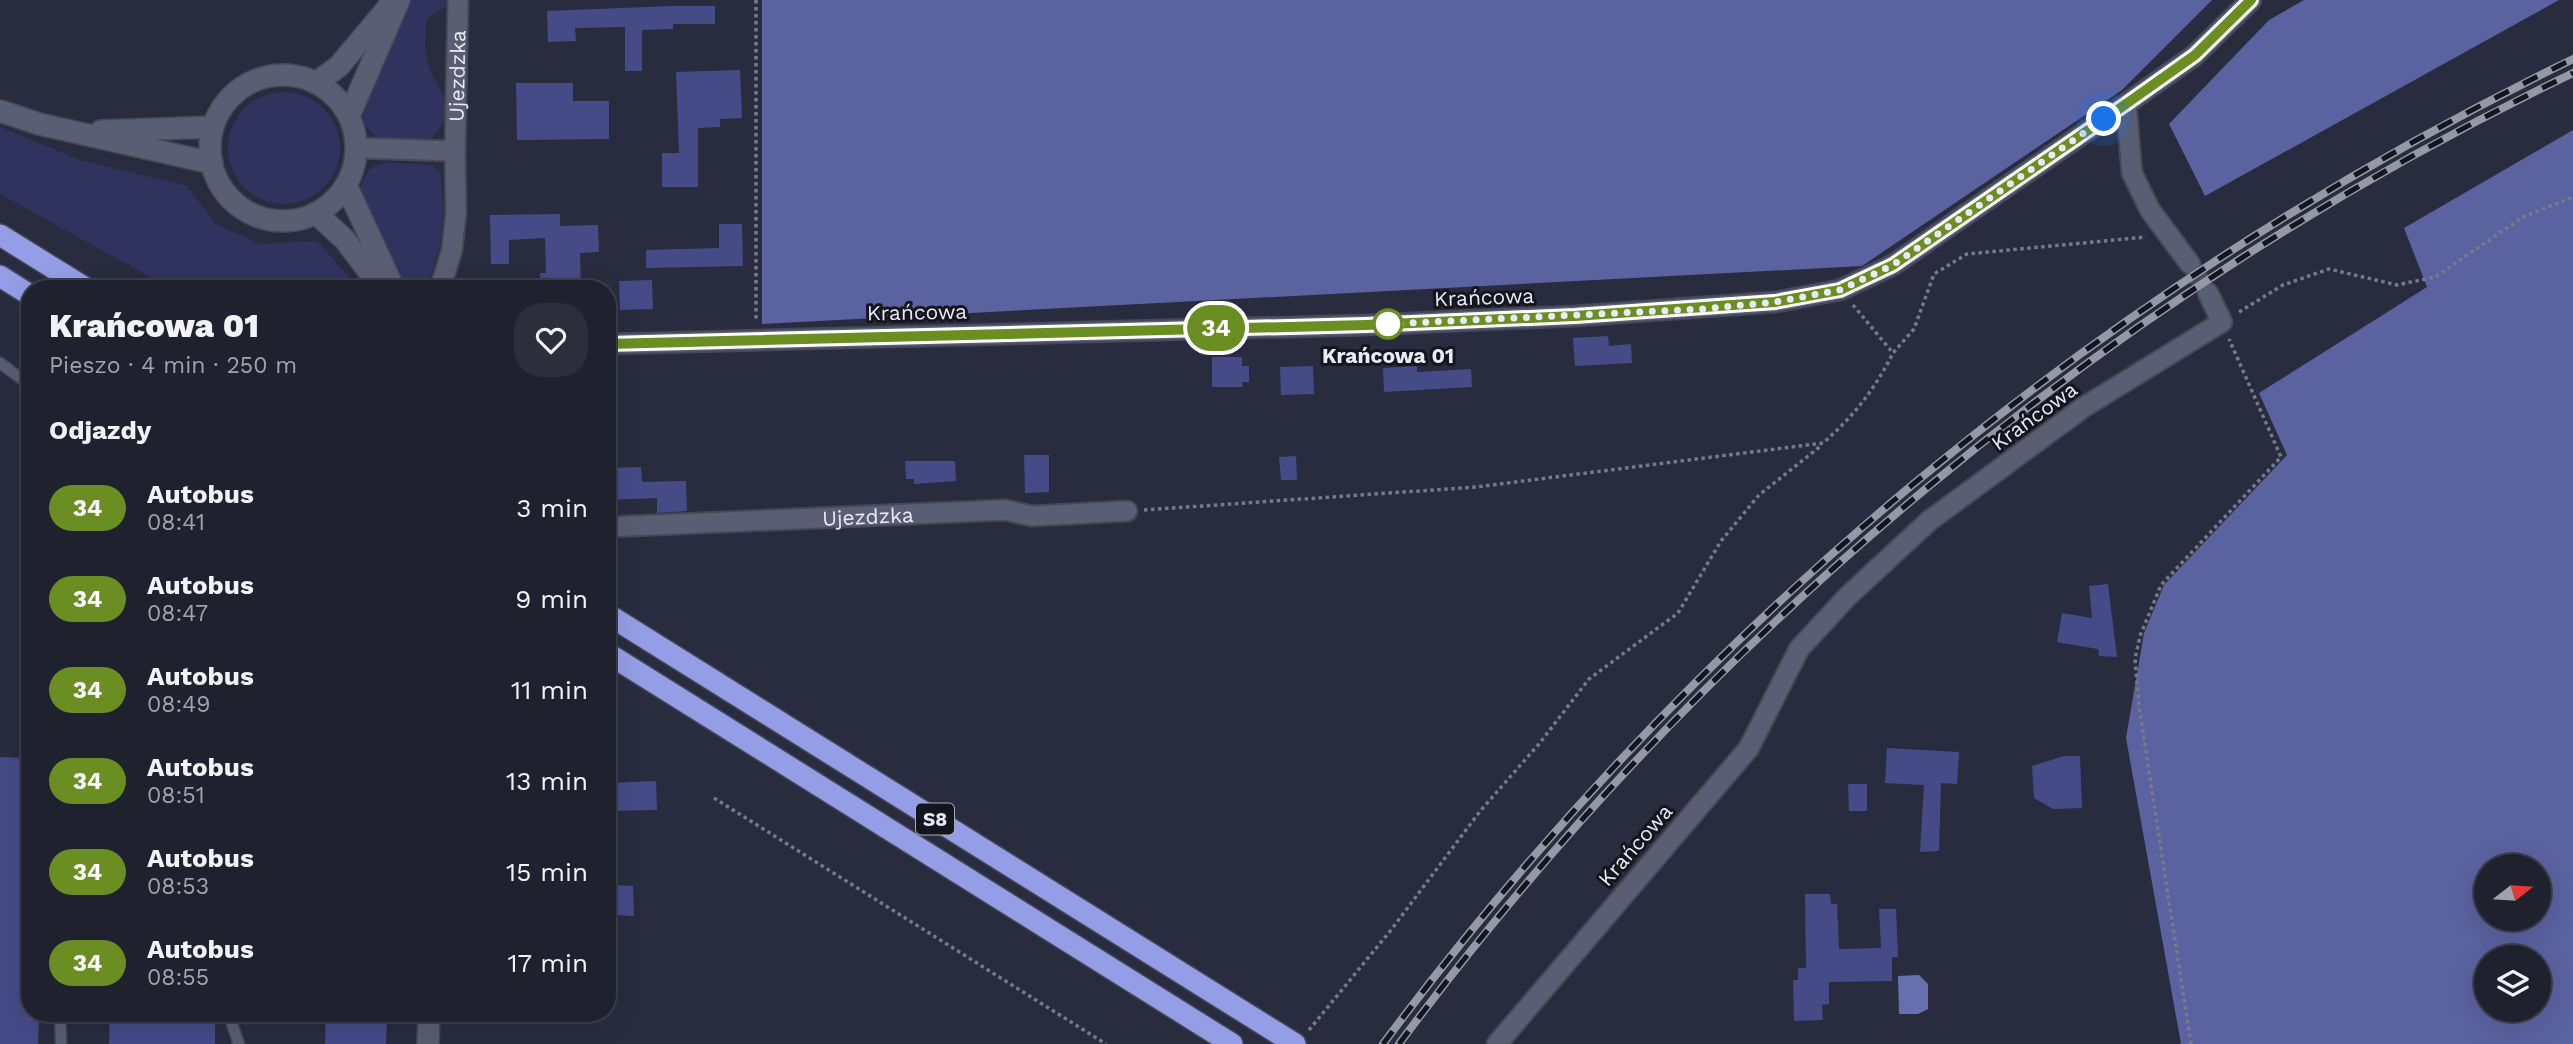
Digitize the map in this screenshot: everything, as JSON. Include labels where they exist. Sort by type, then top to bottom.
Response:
[{"type":"highway","points":[[0,235],[72,280]]},
{"type":"highway","points":[[0,276],[21,289]]},
{"type":"highway","name":"S8","points":[[616,620],[1263,1024],[1301,1039]]},
{"type":"highway","name":"S8","points":[[616,659],[1232,1044]]},
{"type":"main road","points":[[316,83],[339,66],[397,0]]},
{"type":"main road","points":[[349,116],[397,0]]},
{"type":"main road","points":[[275,75],[296,76],[316,83],[329,91],[349,116],[357,148],[346,185],[333,201],[316,213],[284,220],[252,213],[226,193],[212,163],[213,127],[229,99],[254,81],[275,75]]},
{"type":"main road","points":[[0,110],[39,124],[212,163]]},
{"type":"main road","points":[[78,132],[213,127]]},
{"type":"main road","points":[[346,185],[390,280]]},
{"type":"main road","points":[[316,213],[345,240],[375,280]]},
{"type":"main road","points":[[428,1044],[429,1022]]},
{"type":"street","name":"Ujezdzka","points":[[443,280],[452,250],[456,213],[458,0]]},
{"type":"street","name":"Krańcowa","points":[[616,344],[756,338],[1366,325],[1575,316],[1775,302],[1840,290],[1893,265],[2126,104],[2195,55],[2251,0]]},
{"type":"street","points":[[2126,104],[2132,173],[2166,236],[2190,264]]},
{"type":"street","name":"Ujezdzka","points":[[357,148],[455,151]]},
{"type":"street","points":[[2207,293],[2222,322]]},
{"type":"street","name":"Krańcowa","points":[[1497,1044],[1749,748],[1799,649],[1848,596],[1929,521],[2084,407],[2222,322]]},
{"type":"street","name":"Ujezdzka","points":[[616,527],[1005,510],[1032,516],[1127,511]]},
{"type":"lane","points":[[0,363],[21,378]]},
{"type":"lane","points":[[60,1022],[61,1044]]},
{"type":"lane","points":[[231,1022],[239,1044]]},
{"type":"path","points":[[756,0],[756,338]]},
{"type":"path","points":[[2191,1044],[2141,720],[2135,659],[2140,636],[2161,585],[2281,457],[2222,322],[2283,285],[2329,269],[2397,285],[2435,277],[2523,217],[2573,197]]},
{"type":"path","points":[[1301,1039],[1391,930],[1481,810],[1539,744],[1589,680],[1678,613],[1720,541],[1759,495],[1855,414],[1878,383],[1894,353],[1914,329],[1934,274],[1967,254],[2166,236]]},
{"type":"path","points":[[1840,290],[1894,353]]},
{"type":"path","points":[[1127,511],[1476,487],[1823,443]]},
{"type":"path","points":[[714,798],[1105,1044]]},
{"type":"shaded area","points":[[410,0],[446,0],[446,7],[426,19],[425,39],[430,69],[444,97],[446,115],[432,138],[378,139],[363,123],[364,99]]},
{"type":"shaded area","points":[[762,0],[2212,0],[2122,90],[1862,266],[762,324]]},
{"type":"shaded area","points":[[2304,0],[2559,0],[2205,196],[2169,124],[2269,20]]},
{"type":"shaded area","points":[[284,92],[306,96],[324,108],[336,126],[340,148],[336,170],[324,188],[306,200],[284,204],[262,200],[244,188],[232,170],[228,148],[232,126],[244,108],[262,96]]},
{"type":"shaded area","points":[[0,127],[80,160],[187,186],[216,224],[260,244],[317,241],[352,280],[156,280],[0,194]]},
{"type":"shaded area","points":[[2573,130],[2573,1044],[2181,1044],[2126,738],[2144,633],[2164,585],[2287,455],[2259,393],[2427,287],[2404,228]]},
{"type":"shaded area","points":[[387,162],[430,165],[440,171],[444,211],[440,245],[430,280],[402,280],[362,202],[360,186],[370,168]]},
{"type":"shaded area","points":[[1919,975],[1928,984],[1928,1009],[1918,1014],[1899,1014],[1898,976]]},
{"type":"building","points":[[715,6],[715,24],[673,24],[673,29],[642,30],[642,71],[625,71],[625,27],[575,28],[576,41],[548,42],[547,11]]},
{"type":"building","points":[[740,70],[742,118],[720,119],[720,127],[698,128],[698,187],[662,187],[662,153],[679,153],[676,72]]},
{"type":"building","points":[[516,83],[573,83],[573,101],[609,101],[609,139],[517,140]]},
{"type":"building","points":[[560,214],[560,226],[598,225],[599,252],[580,253],[581,280],[540,280],[540,273],[546,273],[545,238],[509,240],[509,264],[491,264],[490,215]]},
{"type":"building","points":[[719,224],[742,224],[743,266],[646,268],[646,250],[719,248]]},
{"type":"building","points":[[652,280],[653,309],[620,310],[619,281]]},
{"type":"building","points":[[1608,336],[1609,346],[1631,344],[1632,363],[1575,366],[1573,338]]},
{"type":"building","points":[[1212,357],[1242,357],[1242,366],[1249,366],[1249,382],[1242,382],[1243,387],[1212,387]]},
{"type":"building","points":[[1313,366],[1314,394],[1281,395],[1280,367]]},
{"type":"building","points":[[1417,366],[1417,372],[1471,369],[1472,387],[1384,392],[1383,368]]},
{"type":"building","points":[[1024,455],[1049,455],[1049,492],[1025,493]]},
{"type":"building","points":[[1296,456],[1297,480],[1281,480],[1279,457]]},
{"type":"building","points":[[905,461],[955,461],[956,481],[914,484],[914,479],[906,479]]},
{"type":"building","points":[[641,467],[642,482],[686,481],[687,511],[657,513],[657,498],[616,500],[616,468]]},
{"type":"building","points":[[2108,584],[2117,657],[2099,656],[2098,649],[2057,642],[2062,613],[2092,618],[2089,586]]},
{"type":"building","points":[[1887,748],[1959,752],[1957,784],[1941,783],[1939,851],[1920,852],[1924,785],[1885,783]]},
{"type":"building","points":[[2064,756],[2080,756],[2082,808],[2053,809],[2034,798],[2032,766]]},
{"type":"building","points":[[0,757],[21,758],[21,1022],[39,1022],[38,1044],[0,1044]]},
{"type":"building","points":[[656,781],[657,810],[616,811],[616,783]]},
{"type":"building","points":[[1848,784],[1867,784],[1867,811],[1849,811]]},
{"type":"building","points":[[616,885],[633,886],[634,916],[616,915]]},
{"type":"building","points":[[1805,894],[1830,894],[1831,904],[1837,904],[1839,949],[1881,948],[1879,909],[1896,909],[1898,957],[1892,957],[1892,981],[1829,982],[1829,1004],[1822,1005],[1823,1020],[1794,1021],[1793,980],[1798,980],[1798,968],[1806,968]]},
{"type":"building","points":[[110,1022],[215,1022],[215,1044],[109,1044]]},
{"type":"building","points":[[326,1022],[387,1022],[386,1044],[325,1044]]},
{"type":"tunnel","points":[[2190,264],[2208,293]]},
{"type":"railway","points":[[1383,1044],[1504,891],[1634,745],[1772,608],[1918,480],[2072,360],[2232,250],[2399,150],[2573,59]]},
{"type":"railway","points":[[1399,1044],[1518,893],[1646,750],[1783,615],[1927,488],[2079,369],[2238,261],[2402,162],[2573,73]]},
{"type":"bus line","name":"34","points":[[616,344],[756,338],[1366,325],[1575,316],[1775,302],[1840,290],[1893,265],[2126,104],[2195,55],[2251,0]]},
{"type":"place","name":"Krańcowa 01","points":[[1388,324]]},
{"type":"route","points":[[1388,324],[1702,309],[1775,302],[1840,290],[1893,265],[2104,119]]}]
